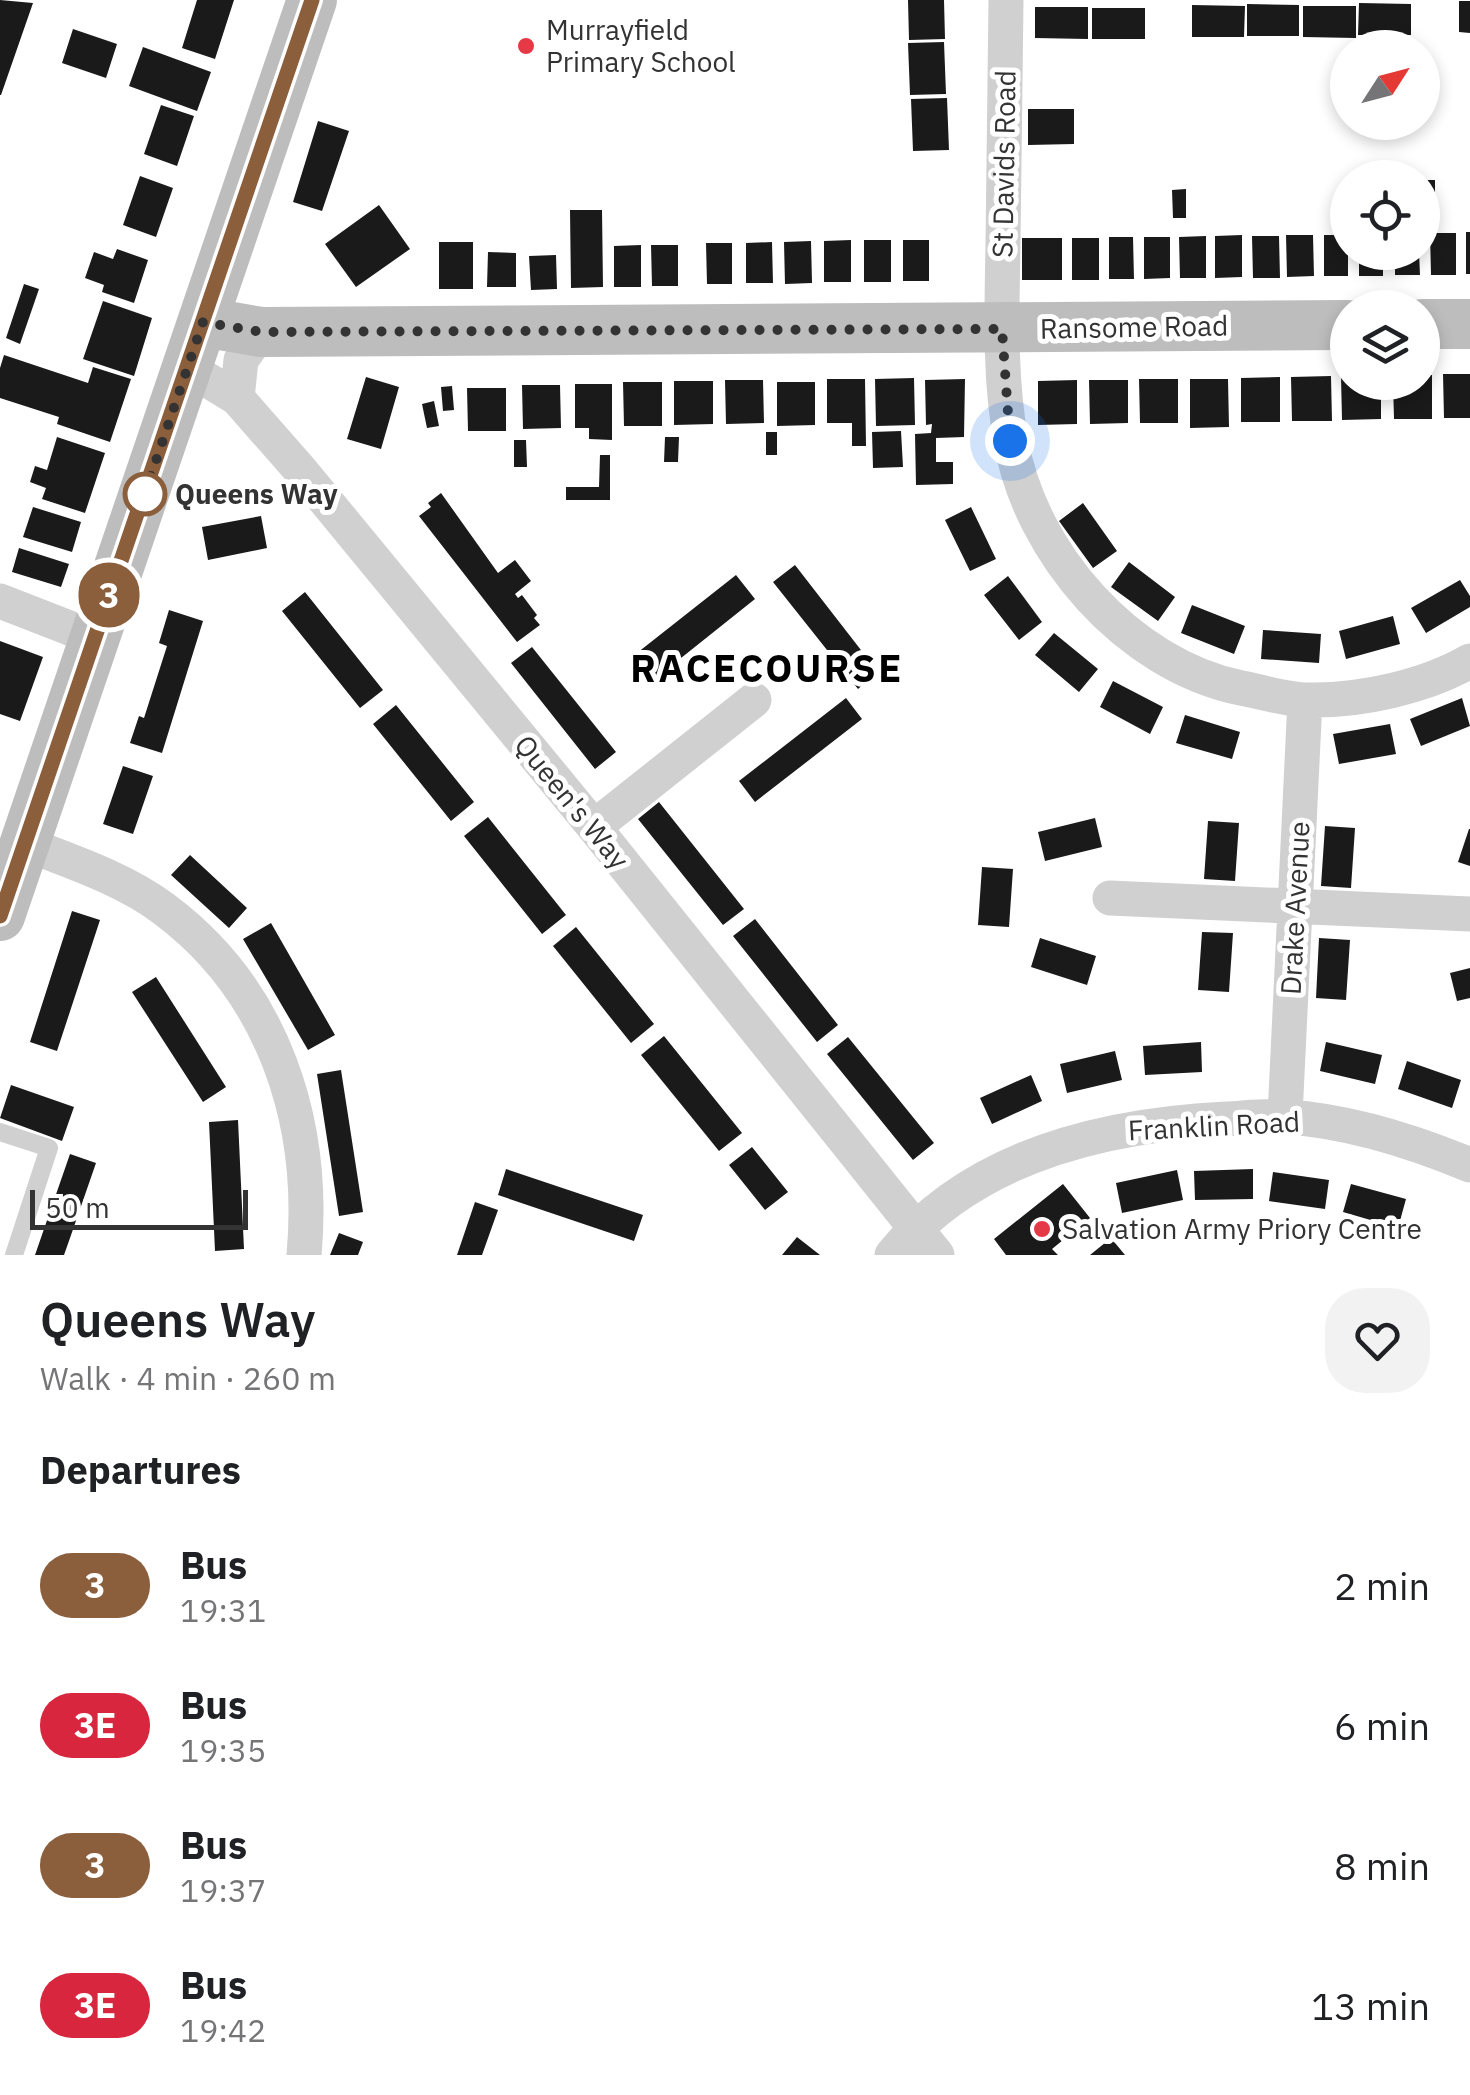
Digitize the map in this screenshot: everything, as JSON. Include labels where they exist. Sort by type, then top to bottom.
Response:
[{"type":"street","points":[[0,916],[312,0]]},
{"type":"street","name":"St Davids Road","points":[[1006,0],[1002,329],[1010,441],[1028,503],[1069,573],[1110,620],[1162,656],[1225,684],[1305,700],[1348,698],[1412,684],[1470,662]]},
{"type":"street","points":[[1440,324],[1470,324]]},
{"type":"street","name":"Ransome Road","points":[[196,345],[261,332],[1330,325]]},
{"type":"street","points":[[237,398],[242,360],[261,332]]},
{"type":"street","name":"Queen's Way","points":[[196,345],[594,828],[937,1255]]},
{"type":"street","points":[[0,601],[95,638]]},
{"type":"street","points":[[594,828],[754,700]]},
{"type":"street","name":"Drake Avenue","points":[[1285,1116],[1305,700]]},
{"type":"street","points":[[26,844],[114,880],[162,907],[204,942],[236,980],[259,1016],[290,1088],[305,1178],[304,1255]]},
{"type":"street","points":[[1110,898],[1470,914]]},
{"type":"street","name":"Franklin Road","points":[[892,1255],[914,1227],[989,1175],[1056,1148],[1122,1128],[1285,1116],[1388,1136],[1470,1165]]},
{"type":"lane","points":[[0,1132],[49,1148],[14,1255]]},
{"type":"building","points":[[0,0],[33,3],[1,95],[0,95]]},
{"type":"building","points":[[197,0],[234,0],[215,59],[182,48]]},
{"type":"building","points":[[908,0],[944,0],[945,39],[909,40]]},
{"type":"building","points":[[1459,1],[1470,1],[1470,33],[1459,32]]},
{"type":"building","points":[[1359,3],[1411,4],[1411,30],[1358,30]]},
{"type":"building","points":[[1247,4],[1299,5],[1299,36],[1247,36]]},
{"type":"building","points":[[1192,5],[1245,6],[1244,37],[1192,37]]},
{"type":"building","points":[[1303,6],[1356,6],[1356,30],[1330,30],[1330,38],[1303,37]]},
{"type":"building","points":[[1035,7],[1088,7],[1088,39],[1035,38]]},
{"type":"building","points":[[1092,8],[1145,8],[1145,39],[1092,39]]},
{"type":"building","points":[[73,29],[117,44],[106,78],[62,63]]},
{"type":"building","points":[[944,42],[946,94],[910,95],[908,43]]},
{"type":"building","points":[[143,47],[211,72],[197,111],[129,86]]},
{"type":"building","points":[[947,98],[949,150],[913,151],[911,99]]},
{"type":"building","points":[[161,105],[194,116],[177,166],[144,154]]},
{"type":"building","points":[[1028,109],[1074,109],[1074,144],[1028,145]]},
{"type":"building","points":[[318,121],[349,131],[322,211],[293,202]]},
{"type":"building","points":[[140,176],[173,188],[156,237],[123,225]]},
{"type":"building","points":[[1186,189],[1186,218],[1173,218],[1172,190]]},
{"type":"building","points":[[379,205],[410,249],[356,287],[325,244]]},
{"type":"building","points":[[570,210],[602,210],[603,287],[571,288]]},
{"type":"building","points":[[1466,232],[1470,232],[1470,274],[1466,274]]},
{"type":"building","points":[[1440,233],[1456,233],[1456,275],[1431,275],[1431,270],[1440,270]]},
{"type":"building","points":[[1242,235],[1242,277],[1215,278],[1215,236]]},
{"type":"building","points":[[1286,235],[1313,235],[1314,276],[1287,277]]},
{"type":"building","points":[[1324,235],[1330,235],[1330,270],[1348,270],[1348,276],[1324,276]]},
{"type":"building","points":[[1206,236],[1206,278],[1180,278],[1179,237]]},
{"type":"building","points":[[1252,236],[1279,236],[1280,278],[1253,278]]},
{"type":"building","points":[[1109,237],[1133,237],[1134,279],[1109,279]]},
{"type":"building","points":[[1144,237],[1170,237],[1170,278],[1144,279]]},
{"type":"building","points":[[1022,238],[1062,238],[1062,280],[1022,280]]},
{"type":"building","points":[[1072,238],[1099,238],[1099,280],[1072,280]]},
{"type":"building","points":[[851,240],[851,282],[824,282],[824,241]]},
{"type":"building","points":[[864,240],[891,240],[891,282],[864,282]]},
{"type":"building","points":[[903,240],[929,240],[929,281],[903,281]]},
{"type":"building","points":[[811,241],[812,283],[785,284],[784,242]]},
{"type":"building","points":[[439,242],[473,242],[473,289],[439,289]]},
{"type":"building","points":[[772,242],[773,283],[746,283],[746,243]]},
{"type":"building","points":[[706,243],[732,243],[732,284],[707,284]]},
{"type":"building","points":[[641,245],[641,287],[614,287],[614,246]]},
{"type":"building","points":[[651,245],[678,245],[678,286],[652,286]]},
{"type":"building","points":[[117,249],[148,260],[134,303],[102,292],[104,285],[85,278],[94,252],[113,259]]},
{"type":"building","points":[[488,252],[516,253],[516,287],[487,287]]},
{"type":"building","points":[[556,255],[557,289],[531,290],[529,256]]},
{"type":"building","points":[[1359,270],[1383,270],[1383,276],[1359,276]]},
{"type":"building","points":[[1395,270],[1420,270],[1420,275],[1395,275]]},
{"type":"building","points":[[24,284],[39,289],[20,344],[6,338]]},
{"type":"building","points":[[103,301],[152,318],[134,376],[83,359]]},
{"type":"building","points":[[4,355],[88,383],[93,367],[131,379],[110,442],[57,424],[59,417],[0,398]]},
{"type":"building","points":[[1443,374],[1470,374],[1470,418],[1444,418]]},
{"type":"building","points":[[1330,376],[1332,421],[1292,421],[1291,377]]},
{"type":"building","points":[[366,377],[399,387],[381,449],[347,439]]},
{"type":"building","points":[[1280,377],[1280,422],[1241,422],[1241,378]]},
{"type":"building","points":[[914,378],[915,425],[876,426],[875,379]]},
{"type":"building","points":[[827,379],[865,379],[866,446],[852,446],[852,423],[827,423]]},
{"type":"building","points":[[965,379],[964,437],[936,438],[936,462],[953,462],[953,484],[916,485],[915,434],[931,433],[932,424],[926,425],[925,380]]},
{"type":"building","points":[[1139,379],[1178,379],[1178,423],[1140,423]]},
{"type":"building","points":[[1190,379],[1228,379],[1229,427],[1190,428]]},
{"type":"building","points":[[725,380],[763,380],[764,423],[726,424]]},
{"type":"building","points":[[1077,380],[1077,424],[1038,425],[1038,381]]},
{"type":"building","points":[[1089,380],[1128,380],[1128,423],[1090,424]]},
{"type":"building","points":[[674,381],[713,381],[713,424],[674,425]]},
{"type":"building","points":[[623,382],[662,382],[662,426],[624,426]]},
{"type":"building","points":[[777,382],[815,382],[815,425],[777,426]]},
{"type":"building","points":[[575,384],[612,384],[612,440],[589,439],[589,428],[575,428]]},
{"type":"building","points":[[522,385],[560,385],[561,428],[523,429]]},
{"type":"building","points":[[452,386],[454,410],[443,411],[441,387]]},
{"type":"building","points":[[467,388],[506,388],[506,431],[468,431]]},
{"type":"building","points":[[1342,400],[1381,400],[1381,419],[1342,420]]},
{"type":"building","points":[[1393,400],[1432,400],[1432,419],[1394,419]]},
{"type":"building","points":[[434,401],[439,426],[427,428],[422,404]]},
{"type":"building","points":[[901,431],[903,467],[873,468],[872,432]]},
{"type":"building","points":[[766,432],[777,432],[777,455],[766,455]]},
{"type":"building","points":[[57,437],[105,453],[85,513],[42,499],[46,488],[30,482],[35,466],[47,470]]},
{"type":"building","points":[[665,437],[679,437],[678,462],[664,462]]},
{"type":"building","points":[[514,440],[526,440],[527,467],[514,467]]},
{"type":"building","points":[[600,455],[610,455],[610,500],[566,500],[566,487],[599,487]]},
{"type":"building","points":[[441,493],[498,573],[515,560],[531,581],[515,594],[518,598],[522,595],[540,625],[517,642],[419,516]]},
{"type":"building","points":[[1083,503],[1117,551],[1093,568],[1059,521]]},
{"type":"building","points":[[33,507],[81,522],[72,552],[23,537]]},
{"type":"building","points":[[971,507],[996,559],[970,571],[945,520]]},
{"type":"building","points":[[261,516],[267,548],[208,560],[202,527]]},
{"type":"building","points":[[19,548],[69,564],[61,587],[12,572]]},
{"type":"building","points":[[1129,562],[1175,597],[1158,621],[1111,587]]},
{"type":"building","points":[[795,565],[878,672],[858,689],[773,582]]},
{"type":"building","points":[[736,575],[755,599],[656,678],[637,653]]},
{"type":"building","points":[[1008,576],[1042,622],[1019,640],[984,595]]},
{"type":"building","points":[[1460,580],[1470,596],[1470,607],[1426,633],[1411,608]]},
{"type":"building","points":[[305,592],[383,690],[360,708],[282,611]]},
{"type":"building","points":[[1192,605],[1245,626],[1234,654],[1181,633]]},
{"type":"building","points":[[169,610],[203,621],[162,753],[130,743],[139,716],[144,718],[167,646],[159,643]]},
{"type":"building","points":[[1393,616],[1400,644],[1346,659],[1339,631]]},
{"type":"building","points":[[1263,630],[1321,634],[1319,663],[1261,659]]},
{"type":"building","points":[[1054,633],[1098,669],[1079,692],[1035,655]]},
{"type":"building","points":[[0,641],[43,657],[20,721],[0,714]]},
{"type":"building","points":[[532,647],[616,752],[595,769],[511,663]]},
{"type":"building","points":[[1113,681],[1163,707],[1150,734],[1100,707]]},
{"type":"building","points":[[846,698],[862,719],[755,802],[739,781]]},
{"type":"building","points":[[1462,698],[1470,726],[1421,746],[1410,719]]},
{"type":"building","points":[[396,705],[474,802],[451,821],[373,724]]},
{"type":"building","points":[[1185,715],[1240,732],[1232,759],[1176,743]]},
{"type":"building","points":[[1390,724],[1396,754],[1339,764],[1333,734]]},
{"type":"building","points":[[123,766],[153,776],[133,834],[103,824]]},
{"type":"building","points":[[659,802],[744,909],[723,925],[638,819]]},
{"type":"building","points":[[488,817],[566,915],[542,934],[464,836]]},
{"type":"building","points":[[1095,818],[1102,847],[1045,861],[1038,832]]},
{"type":"building","points":[[1208,821],[1239,823],[1235,881],[1204,879]]},
{"type":"building","points":[[1325,826],[1355,828],[1351,888],[1321,886]]},
{"type":"building","points":[[1470,829],[1470,866],[1458,862]]},
{"type":"building","points":[[190,855],[247,908],[229,928],[171,875]]},
{"type":"building","points":[[982,867],[1013,869],[1009,927],[978,925]]},
{"type":"building","points":[[72,911],[100,920],[57,1051],[30,1042]]},
{"type":"building","points":[[755,919],[838,1025],[817,1042],[733,936]]},
{"type":"building","points":[[271,923],[335,1035],[308,1050],[243,939]]},
{"type":"building","points":[[576,927],[654,1024],[631,1043],[553,946]]},
{"type":"building","points":[[1202,932],[1233,933],[1229,992],[1198,990]]},
{"type":"building","points":[[1040,938],[1096,956],[1087,985],[1031,967]]},
{"type":"building","points":[[1319,938],[1350,940],[1346,1000],[1316,998]]},
{"type":"building","points":[[1470,968],[1470,998],[1457,1001],[1450,973]]},
{"type":"building","points":[[156,977],[226,1087],[203,1102],[132,992]]},
{"type":"building","points":[[664,1036],[742,1133],[719,1151],[641,1055]]},
{"type":"building","points":[[848,1037],[934,1143],[913,1160],[827,1054]]},
{"type":"building","points":[[1201,1042],[1202,1072],[1145,1075],[1143,1046]]},
{"type":"building","points":[[1326,1042],[1382,1055],[1375,1084],[1320,1071]]},
{"type":"building","points":[[1115,1051],[1122,1080],[1067,1093],[1060,1064]]},
{"type":"building","points":[[1407,1061],[1461,1080],[1452,1108],[1398,1089]]},
{"type":"building","points":[[341,1070],[363,1212],[339,1216],[317,1074]]},
{"type":"building","points":[[1031,1075],[1042,1101],[992,1124],[980,1098]]},
{"type":"building","points":[[11,1085],[74,1107],[62,1141],[0,1118]]},
{"type":"building","points":[[238,1120],[244,1249],[215,1251],[209,1122]]},
{"type":"building","points":[[752,1147],[788,1192],[765,1210],[729,1165]]},
{"type":"building","points":[[70,1154],[96,1163],[64,1255],[35,1255]]},
{"type":"building","points":[[506,1169],[643,1215],[634,1241],[498,1195]]},
{"type":"building","points":[[1253,1169],[1253,1199],[1195,1200],[1194,1171]]},
{"type":"building","points":[[1177,1170],[1183,1200],[1122,1213],[1116,1183]]},
{"type":"building","points":[[1273,1172],[1329,1180],[1325,1209],[1269,1201]]},
{"type":"building","name":"Salvation Army Priory Centre","points":[[1063,1184],[1090,1218],[1052,1249],[1058,1255],[1006,1255],[994,1239]]},
{"type":"building","points":[[1351,1184],[1406,1199],[1398,1228],[1343,1212]]},
{"type":"building","points":[[475,1202],[498,1210],[482,1255],[457,1255]]},
{"type":"building","points":[[339,1233],[363,1242],[358,1255],[330,1255]]},
{"type":"building","points":[[797,1237],[820,1255],[782,1255]]},
{"type":"building","points":[[1111,1238],[1125,1255],[1090,1255]]},
{"type":"bus line","name":"3","points":[[0,916],[312,0]]},
{"type":"place","name":"Murrayfield Primary School","points":[[526,46]]},
{"type":"place","name":"Queens Way","points":[[145,494]]},
{"type":"place","name":"Salvation Army Priory Centre","points":[[1042,1229]]},
{"type":"district","name":"RACECOURSE","points":[[767,669]]},
{"type":"route","points":[[145,494],[142,502],[203,322],[261,332],[1002,329],[1010,441]]}]
